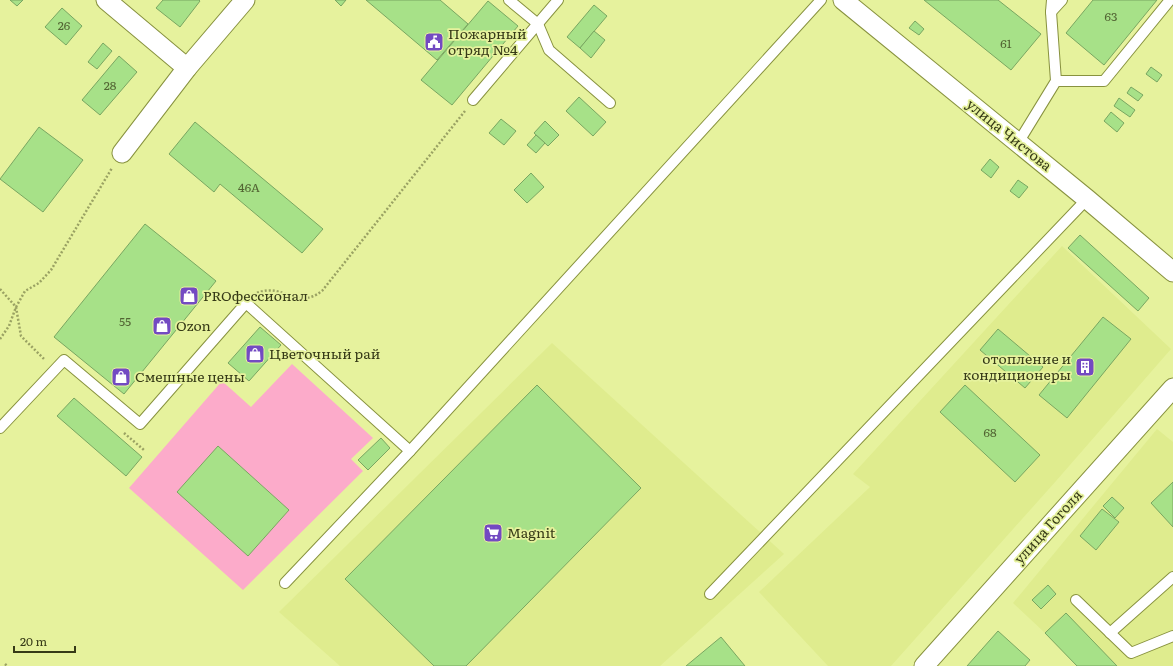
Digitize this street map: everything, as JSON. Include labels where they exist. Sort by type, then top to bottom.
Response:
[{"type":"street","points":[[106,0],[187,68]]},
{"type":"street","points":[[122,152],[187,68],[245,0]]},
{"type":"street","name":"улица Чистова","points":[[843,0],[1087,199],[1173,272]]},
{"type":"street","name":"улица Гоголя","points":[[924,666],[1173,388]]},
{"type":"lane","points":[[510,0],[538,24],[549,50],[610,103]]},
{"type":"lane","points":[[473,100],[558,0]]},
{"type":"lane","points":[[285,583],[410,451],[821,0]]},
{"type":"lane","points":[[1018,143],[1056,81],[1050,12],[1052,0]]},
{"type":"lane","points":[[1050,12],[1062,0]]},
{"type":"lane","points":[[1056,81],[1104,81],[1170,0]]},
{"type":"lane","points":[[710,594],[1087,199]]},
{"type":"lane","points":[[0,428],[64,360],[140,424],[246,303],[410,451]]},
{"type":"lane","points":[[1110,633],[1173,577]]},
{"type":"lane","points":[[1076,600],[1131,653],[1173,636]]},
{"type":"path","points":[[246,303],[258,292],[265,290],[282,292],[304,299],[315,296],[322,291],[473,100]]},
{"type":"path","points":[[0,339],[9,326],[16,307],[26,291],[39,283],[51,270],[122,152]]},
{"type":"shaded area","points":[[1062,246],[1171,349],[891,666],[828,666],[759,592],[870,487],[853,474]]},
{"type":"shaded area","points":[[552,343],[784,554],[660,666],[340,666],[279,612]]},
{"type":"shaded area","points":[[292,364],[373,438],[351,459],[363,471],[243,590],[129,488],[222,381],[251,407]]},
{"type":"shaded area","points":[[1157,429],[1173,442],[1173,666],[1077,666],[1013,603]]},
{"type":"building","points":[[10,0],[23,0],[17,6]]},
{"type":"building","points":[[163,0],[200,1],[180,27],[156,8]]},
{"type":"building","points":[[335,0],[346,0],[341,6]]},
{"type":"building","name":"Пожарный отряд №4","points":[[366,0],[440,0],[468,24],[437,60]]},
{"type":"building","points":[[924,0],[998,0],[1041,34],[1011,70]]},
{"type":"building","points":[[1093,0],[1157,0],[1104,65],[1066,33]]},
{"type":"building","points":[[488,1],[518,26],[452,105],[421,80]]},
{"type":"building","points":[[594,5],[607,16],[580,48],[567,37]]},
{"type":"building","points":[[62,8],[82,26],[66,45],[45,27]]},
{"type":"building","points":[[915,21],[924,29],[919,35],[909,28]]},
{"type":"building","points":[[594,31],[605,40],[591,58],[580,48]]},
{"type":"building","points":[[103,43],[112,51],[97,69],[88,62]]},
{"type":"building","points":[[119,56],[137,72],[100,115],[82,100]]},
{"type":"building","points":[[1151,67],[1162,75],[1157,82],[1146,74]]},
{"type":"building","points":[[1131,87],[1143,95],[1138,101],[1127,93]]},
{"type":"building","points":[[579,97],[606,122],[593,136],[566,111]]},
{"type":"building","points":[[1119,98],[1135,110],[1130,117],[1114,106]]},
{"type":"building","points":[[1111,112],[1124,123],[1117,132],[1104,121]]},
{"type":"building","points":[[501,119],[516,131],[504,145],[489,133]]},
{"type":"building","points":[[545,121],[559,135],[548,146],[534,133]]},
{"type":"building","points":[[195,122],[323,229],[302,253],[220,184],[214,192],[169,154]]},
{"type":"building","points":[[39,127],[83,160],[43,212],[0,179]]},
{"type":"building","points":[[536,135],[545,143],[536,153],[527,145]]},
{"type":"building","points":[[990,159],[999,167],[991,178],[981,170]]},
{"type":"building","points":[[531,173],[544,187],[527,203],[514,190]]},
{"type":"building","points":[[1018,180],[1028,187],[1019,198],[1010,191]]},
{"type":"building","points":[[145,224],[216,281],[124,394],[54,337]]},
{"type":"building","points":[[1080,235],[1149,298],[1138,311],[1068,248]]},
{"type":"building","name":"отопление и кондиционеры","points":[[1103,317],[1131,339],[1067,418],[1039,395]]},
{"type":"building","name":"Цветочный рай","points":[[260,327],[281,345],[249,381],[228,363]]},
{"type":"building","points":[[998,329],[1043,367],[1025,388],[980,350]]},
{"type":"building","name":"Magnit","points":[[537,385],[641,488],[466,666],[434,666],[345,579]]},
{"type":"building","points":[[965,385],[1040,455],[1015,482],[940,412]]},
{"type":"building","points":[[74,398],[142,457],[126,476],[57,416]]},
{"type":"building","points":[[381,438],[390,448],[368,470],[358,460]]},
{"type":"building","points":[[218,446],[289,510],[248,556],[177,492]]},
{"type":"building","points":[[1173,482],[1173,527],[1151,503]]},
{"type":"building","points":[[1112,497],[1124,508],[1115,518],[1103,506]]},
{"type":"building","points":[[1102,509],[1119,522],[1096,550],[1080,536]]},
{"type":"building","points":[[1048,585],[1056,594],[1041,609],[1032,600]]},
{"type":"building","points":[[1066,613],[1117,666],[1077,666],[1045,633]]},
{"type":"building","points":[[998,631],[1030,660],[1025,666],[967,666]]},
{"type":"building","points":[[721,637],[745,666],[686,666]]},
{"type":"place","name":"Пожарный отряд №4","points":[[434,42]]},
{"type":"place","name":"PROфессионал","points":[[189,296]]},
{"type":"place","name":"Ozon","points":[[162,326]]},
{"type":"place","name":"Цветочный рай","points":[[255,354]]},
{"type":"place","name":"отопление и кондиционеры","points":[[1085,367]]},
{"type":"place","name":"Смешные цены","points":[[121,377]]},
{"type":"place","name":"Magnit","points":[[493,533]]}]
